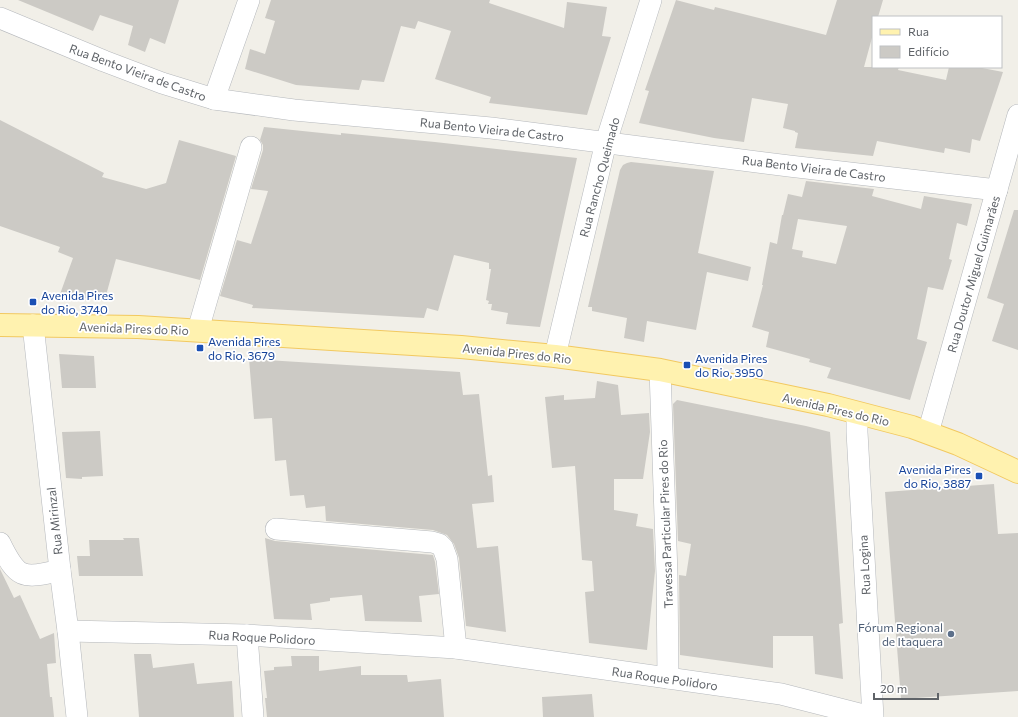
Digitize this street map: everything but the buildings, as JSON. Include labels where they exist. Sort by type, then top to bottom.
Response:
[{"type":"main road","name":"Avenida Pires do Rio","points":[[0,325],[138,327],[461,347],[555,356],[660,370],[828,405],[893,422],[958,444],[1018,472]]},
{"type":"street","points":[[214,99],[249,0]]},
{"type":"street","name":"Rua Rancho Queimado","points":[[555,356],[606,142],[651,0]]},
{"type":"street","name":"Rua Bento Vieira de Castro","points":[[0,18],[162,83],[214,99],[294,110],[491,128],[789,166],[997,190]]},
{"type":"street","name":"Rua Doutor Miguel Guimarães","points":[[928,433],[1018,115]]},
{"type":"street","points":[[198,330],[251,147]]},
{"type":"street","name":"Rua Mirinzal","points":[[33,325],[77,717]]},
{"type":"street","name":"Travessa Particular Pires do Rio","points":[[660,370],[667,575],[668,678]]},
{"type":"street","name":"Rua Logina","points":[[857,413],[857,440],[872,717]]},
{"type":"street","points":[[276,529],[408,539],[439,544],[446,553],[448,559],[456,648]]},
{"type":"street","points":[[0,543],[10,563],[17,572],[27,576],[34,576],[60,570]]},
{"type":"street","name":"Rua Roque Polidoro","points":[[68,631],[247,635],[456,648],[781,694],[872,717]]},
{"type":"street","points":[[247,635],[253,717]]},
{"type":"place","name":"Avenida Pires do Rio, 3740","points":[[33,302]]},
{"type":"place","name":"Avenida Pires do Rio, 3679","points":[[200,348]]},
{"type":"place","name":"Avenida Pires do Rio, 3950","points":[[687,365]]},
{"type":"place","name":"Avenida Pires do Rio, 3887","points":[[979,476]]},
{"type":"place","name":"Fórum Regional de Itaquera","points":[[951,634]]}]
